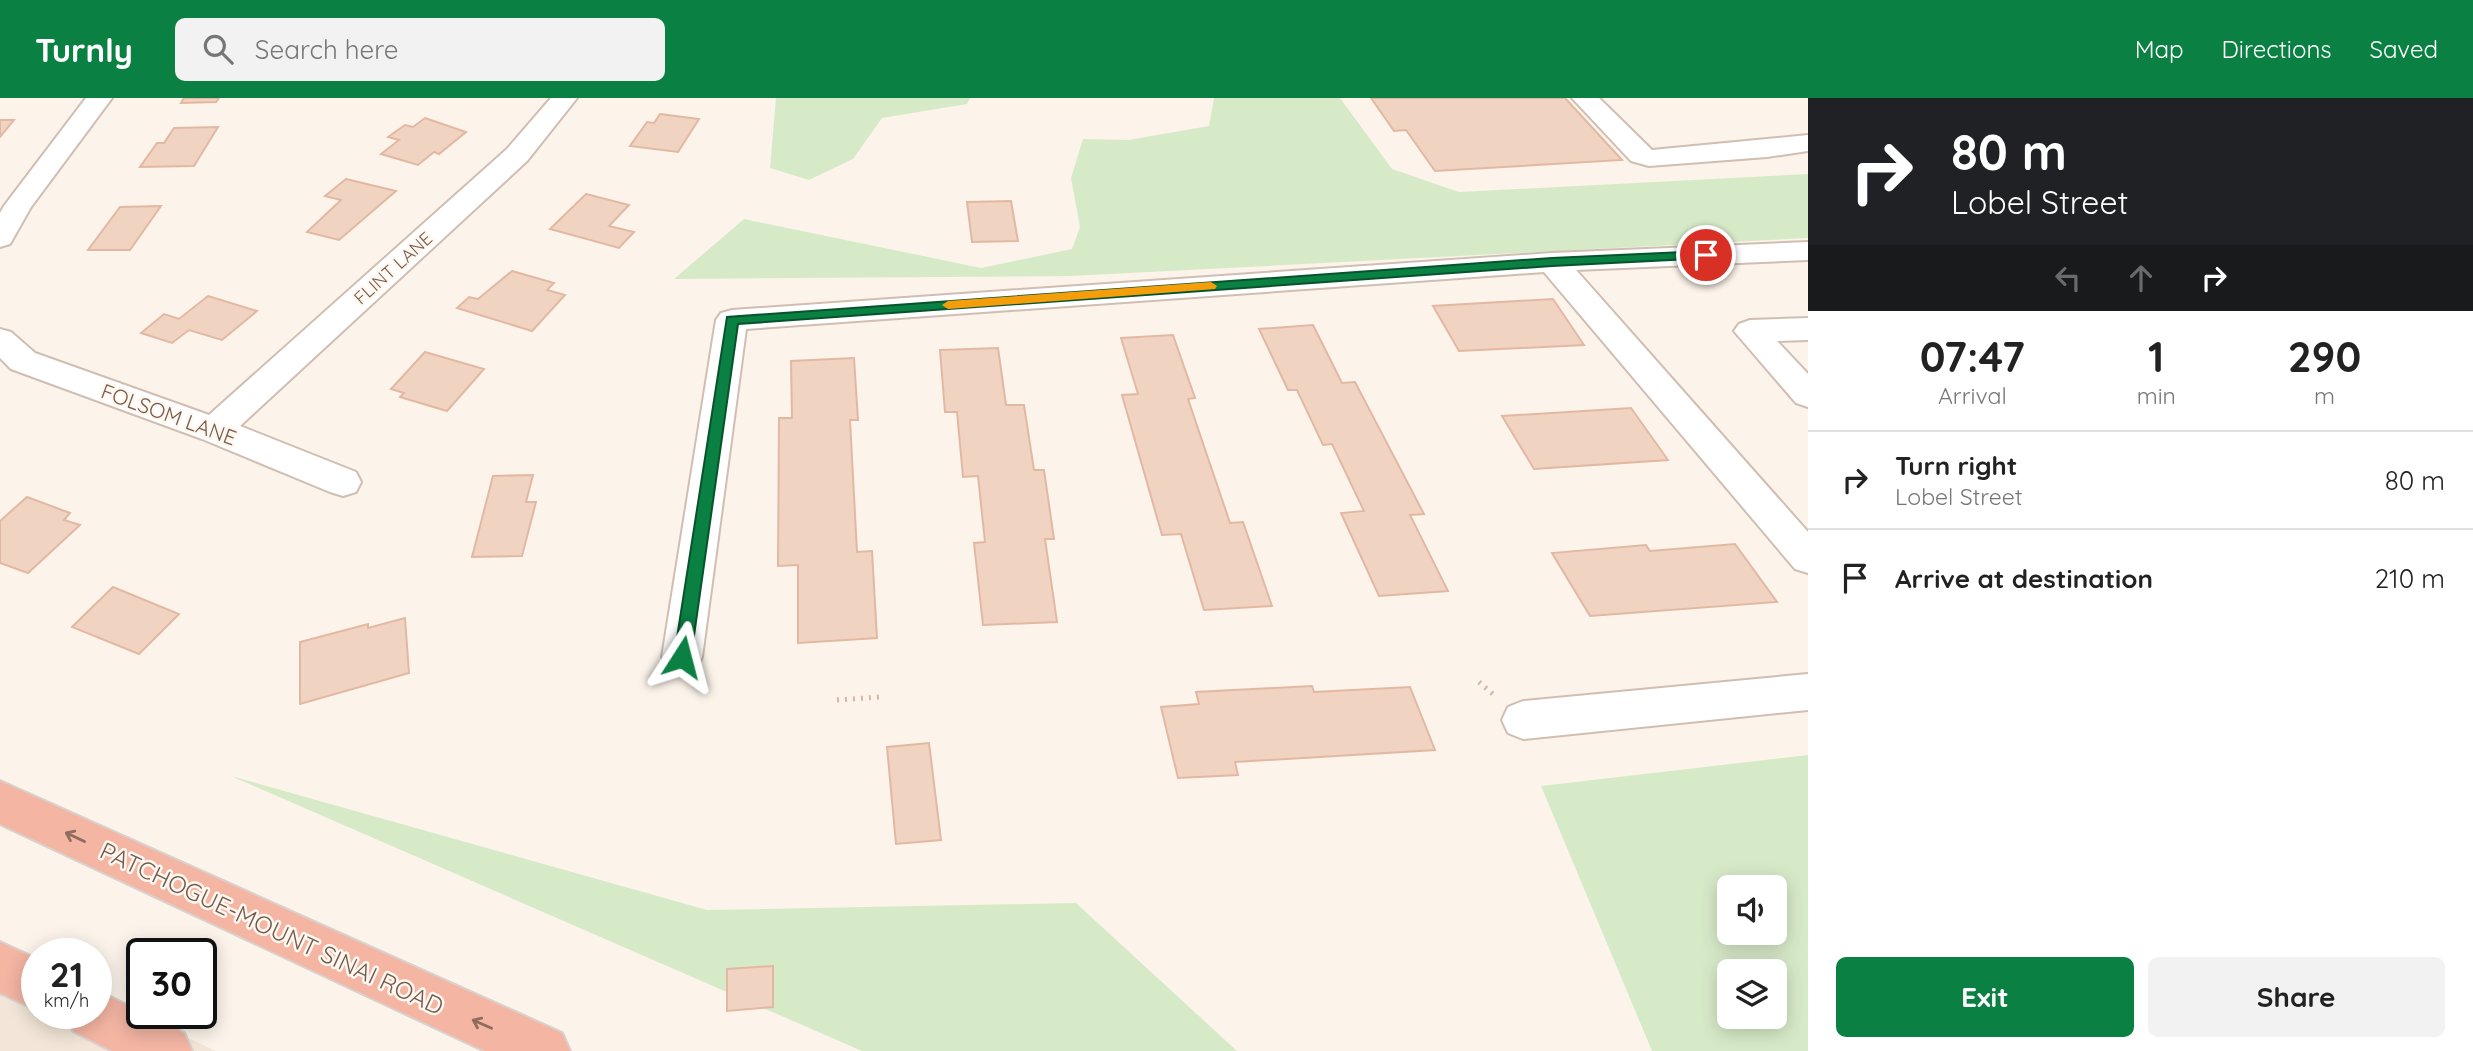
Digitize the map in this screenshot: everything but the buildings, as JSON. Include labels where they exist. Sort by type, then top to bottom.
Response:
[{"type":"highway","name":"PATCHOGUE-MOUNT SINAI ROAD","points":[[0,802],[544,1051]]},
{"type":"highway","points":[[0,967],[21,977]]},
{"type":"highway","points":[[112,1023],[166,1051]]},
{"type":"street","points":[[0,238],[18,206],[99,98]]},
{"type":"street","name":"FLINT LANE","points":[[214,429],[517,155],[564,98]]},
{"type":"street","points":[[1585,98],[1641,155],[1649,158],[1808,144]]},
{"type":"street","points":[[682,657],[732,320],[1552,262],[1808,251]]},
{"type":"street","points":[[1552,262],[1808,558]]},
{"type":"street","points":[[1808,329],[1750,331],[1808,395]]},
{"type":"street","name":"FOLSOM LANE","points":[[0,340],[23,361],[214,429],[343,482]]},
{"type":"street","points":[[1523,720],[1808,692]]},
{"type":"path","points":[[837,700],[880,697]]},
{"type":"shaded area","points":[[0,950],[21,960],[21,1029],[112,1029],[112,1002],[126,1009],[126,1029],[169,1029],[216,1051],[0,1051]]},
{"type":"green space","points":[[776,98],[970,98],[967,104],[882,118],[853,159],[809,180],[770,168]]},
{"type":"green space","points":[[1214,98],[1340,98],[1392,169],[1459,192],[1808,174],[1808,238],[1071,276],[674,279],[744,219],[981,268],[1072,249],[1080,227],[1071,178],[1083,139],[1128,140],[1209,126]]},
{"type":"green space","points":[[1808,755],[1808,1051],[1652,1051],[1541,786]]},
{"type":"green space","points":[[231,776],[707,910],[1076,903],[1237,1051],[862,1051]]},
{"type":"slow traffic","points":[[948,305],[1211,286]]},
{"type":"route","points":[[682,657],[732,320],[1552,262],[1706,255]]}]
